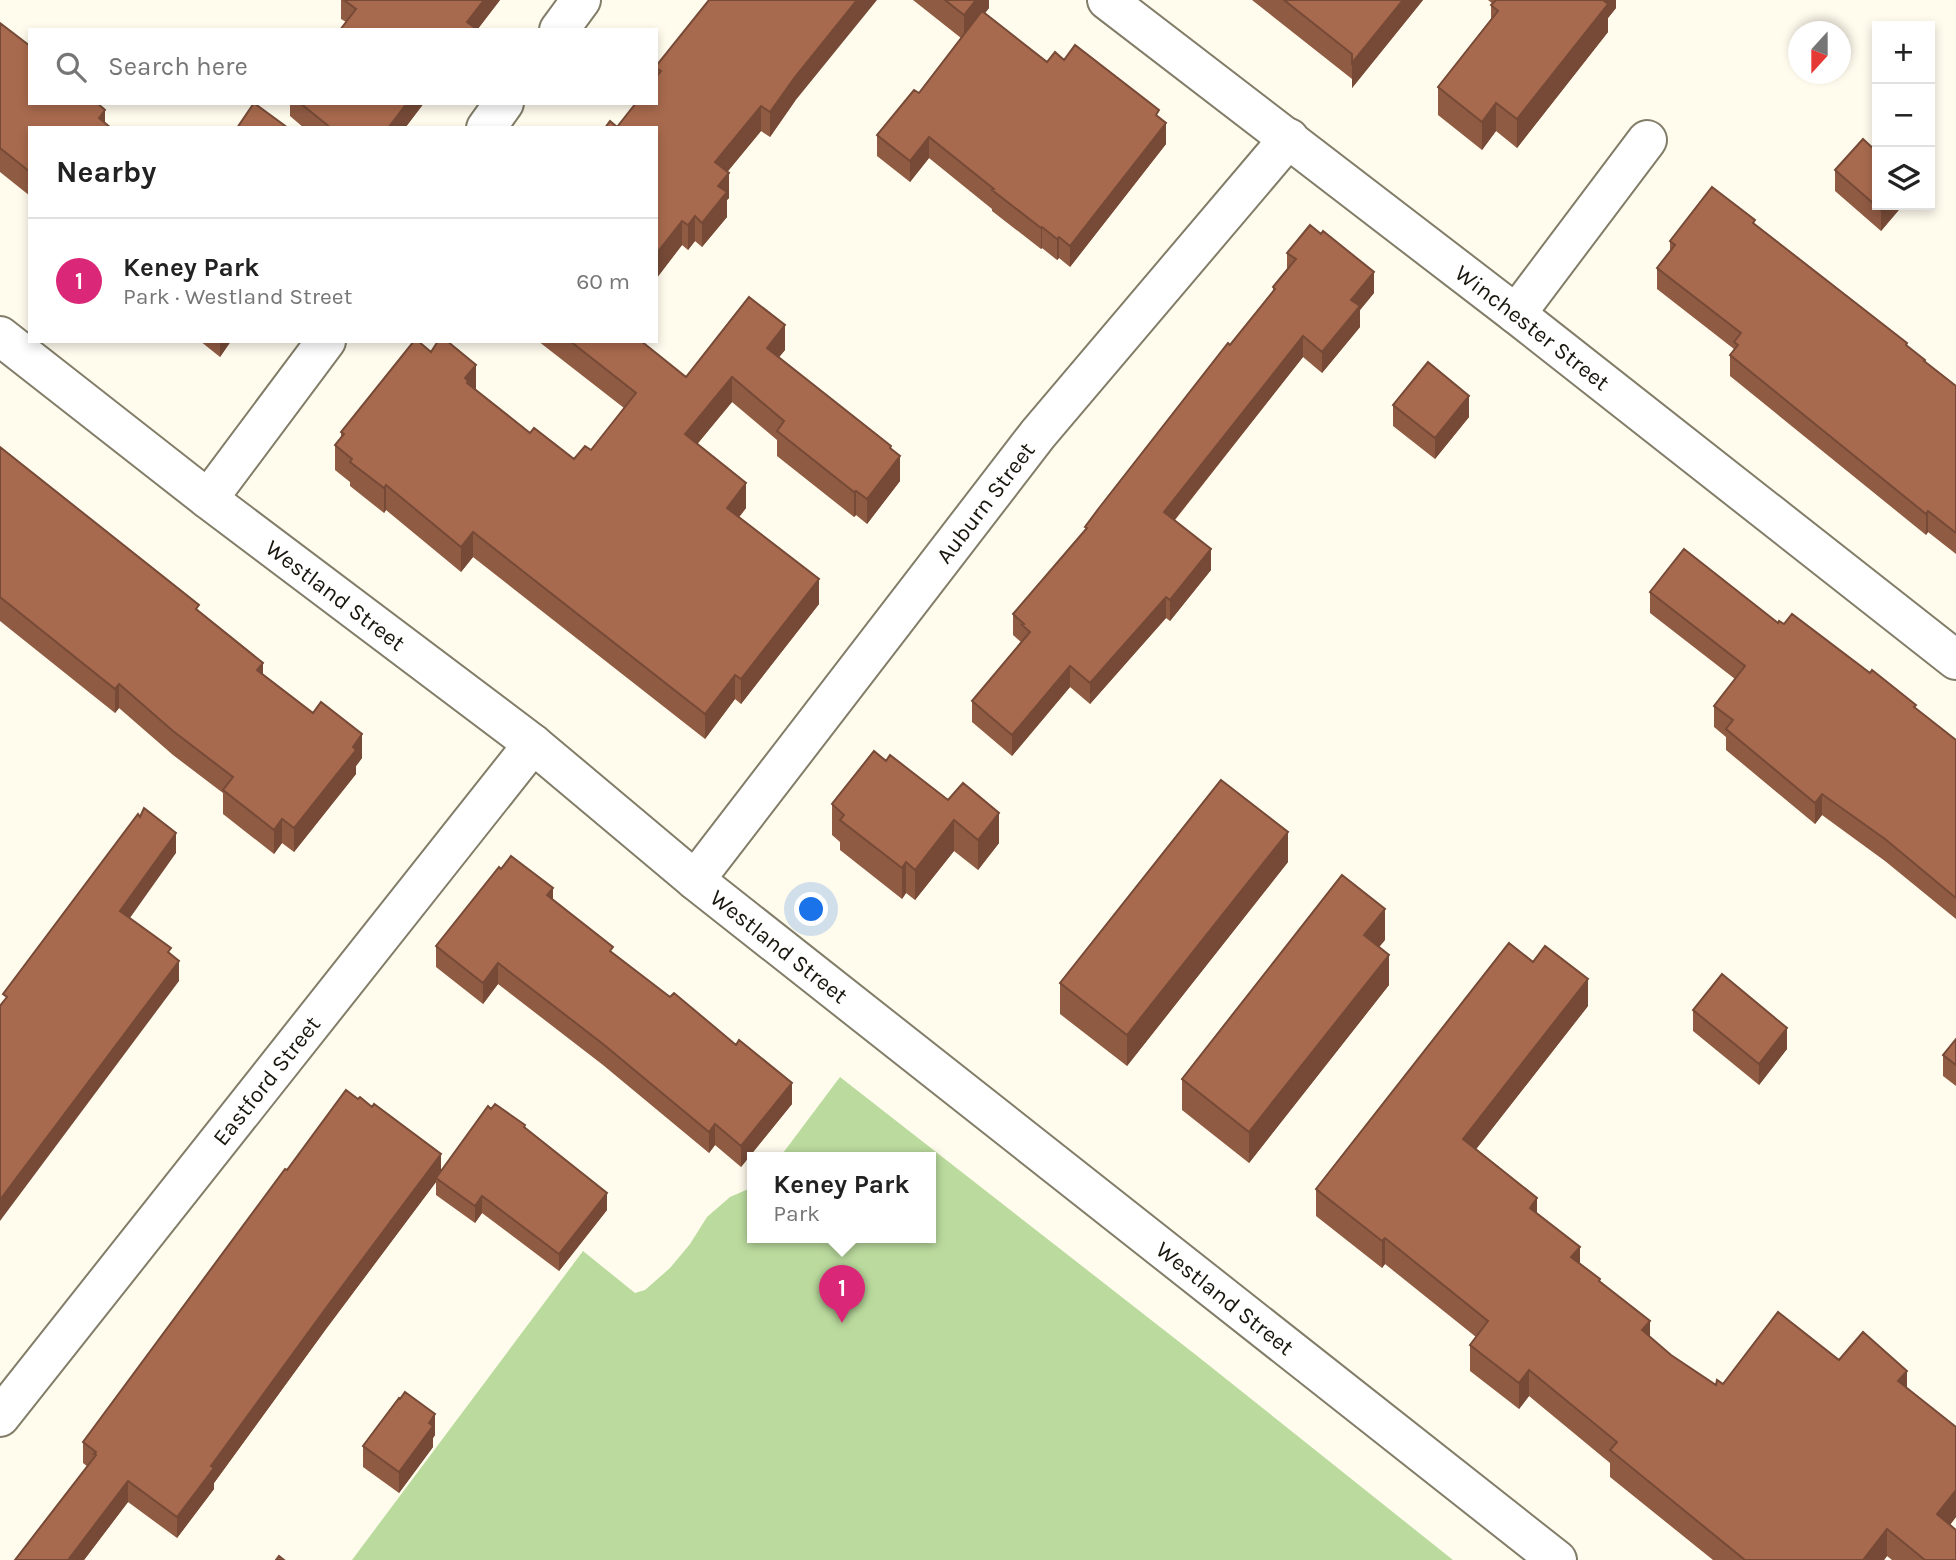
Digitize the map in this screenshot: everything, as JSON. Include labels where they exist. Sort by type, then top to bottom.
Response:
[{"type":"street","points":[[560,28],[581,0]]},
{"type":"street","name":"Winchester Street","points":[[1107,0],[1516,314],[1956,660]]},
{"type":"street","points":[[487,126],[503,105]]},
{"type":"street","name":"Auburn Street","points":[[695,880],[1038,434],[1289,138]]},
{"type":"street","points":[[1516,314],[1647,140]]},
{"type":"street","name":"Westland Street","points":[[0,336],[208,499],[533,744],[695,880],[1557,1560]]},
{"type":"street","points":[[208,499],[325,343]]},
{"type":"street","name":"Eastford Street","points":[[0,1417],[533,744]]},
{"type":"green space","points":[[840,1077],[1196,1355],[1453,1560],[352,1560],[583,1251],[635,1293],[645,1290],[670,1268],[707,1217],[730,1197],[747,1190],[747,1243],[936,1243],[936,1152],[784,1152]]},
{"type":"building","points":[[344,0],[484,0],[467,22],[475,28],[342,28],[356,9]]},
{"type":"building","points":[[709,0],[857,0],[770,112],[761,106],[715,162],[729,173],[718,186],[727,192],[702,223],[695,216],[688,225],[682,221],[658,251],[658,126],[618,126],[634,105],[658,105],[658,75],[661,71],[658,69],[658,64]]},
{"type":"building","points":[[945,0],[976,0],[964,15]]},
{"type":"building","points":[[1284,0],[1403,0],[1352,63],[1352,54]]},
{"type":"building","points":[[1496,0],[1603,0],[1608,4],[1517,119],[1496,103],[1482,122],[1438,87],[1498,11],[1491,5]]},
{"type":"building","points":[[982,11],[1047,62],[1055,52],[1064,60],[1075,45],[1159,110],[1156,115],[1166,123],[1070,246],[1041,228],[929,137],[910,161],[877,135],[914,90],[919,93]]},
{"type":"building","points":[[0,23],[28,44],[28,105],[99,105],[105,110],[99,118],[109,126],[28,126],[28,170],[0,148]]},
{"type":"building","points":[[253,105],[257,105],[285,126],[238,126]]},
{"type":"building","points":[[302,105],[405,105],[390,126],[329,126]]},
{"type":"building","points":[[1863,139],[1872,147],[1872,202],[1835,170]]},
{"type":"building","points":[[1712,187],[1755,220],[1753,223],[1907,343],[1906,345],[1924,361],[1956,386],[1956,533],[1928,511],[1926,514],[1730,355],[1738,345],[1734,342],[1741,333],[1657,268],[1675,245],[1670,241]]},
{"type":"building","points":[[1310,225],[1321,234],[1323,231],[1374,272],[1351,300],[1360,306],[1322,352],[1303,336],[1164,512],[1211,549],[1170,600],[1166,597],[1090,683],[1070,666],[1012,735],[972,701],[1030,632],[1013,614],[1087,528],[1085,527],[1099,508],[1228,343],[1230,345],[1275,289],[1273,287],[1296,259],[1287,253]]},
{"type":"building","points":[[749,297],[785,325],[767,348],[900,456],[867,499],[854,492],[777,431],[784,421],[732,377],[685,434],[746,483],[727,508],[819,579],[741,679],[735,675],[705,714],[473,532],[461,547],[386,485],[384,488],[350,462],[352,459],[335,445],[344,434],[341,432],[412,343],[420,343],[431,352],[437,343],[449,343],[476,365],[465,378],[467,383],[530,433],[534,428],[574,459],[585,446],[591,450],[636,393],[573,343],[644,343],[686,377]]},
{"type":"building","points":[[1428,362],[1469,396],[1435,438],[1393,405]]},
{"type":"building","points":[[0,447],[199,605],[196,609],[263,663],[257,670],[313,713],[321,702],[362,734],[353,747],[356,750],[294,828],[282,819],[274,830],[223,790],[233,777],[173,731],[119,684],[115,689],[0,597]]},
{"type":"building","points":[[1684,549],[1778,623],[1779,621],[1784,624],[1792,614],[1870,673],[1872,670],[1956,740],[1956,898],[1885,839],[1822,794],[1815,803],[1726,729],[1733,720],[1714,706],[1745,666],[1650,592]]},
{"type":"building","points":[[874,751],[886,761],[890,755],[948,800],[963,783],[999,813],[978,840],[954,820],[915,870],[906,862],[902,868],[840,820],[844,815],[832,804]]},
{"type":"building","points":[[1221,780],[1288,832],[1127,1035],[1060,983]]},
{"type":"building","points":[[144,808],[176,833],[120,911],[171,948],[168,952],[179,961],[0,1200],[0,1006],[7,997],[3,994],[138,814],[140,817]]},
{"type":"building","points":[[511,856],[553,888],[547,895],[613,947],[610,951],[670,997],[674,993],[736,1045],[739,1040],[792,1083],[741,1146],[715,1124],[709,1132],[603,1044],[498,963],[483,983],[436,946],[499,867],[501,869]]},
{"type":"building","points":[[1342,875],[1385,909],[1364,935],[1389,955],[1249,1132],[1182,1079]]},
{"type":"building","points":[[1509,943],[1533,962],[1545,946],[1588,979],[1463,1139],[1537,1198],[1530,1208],[1580,1247],[1571,1257],[1650,1321],[1642,1330],[1671,1355],[1716,1385],[1717,1380],[1723,1384],[1778,1312],[1839,1360],[1863,1332],[1907,1371],[1898,1381],[1956,1427],[1956,1490],[1937,1514],[1956,1530],[1956,1560],[1925,1560],[1887,1529],[1863,1560],[1745,1560],[1610,1450],[1617,1442],[1529,1370],[1519,1383],[1470,1345],[1488,1321],[1385,1238],[1382,1241],[1316,1189]]},
{"type":"building","points":[[1722,974],[1787,1028],[1759,1064],[1693,1010]]},
{"type":"building","points":[[1956,1039],[1956,1065],[1943,1055]]},
{"type":"building","points":[[346,1090],[372,1107],[374,1104],[441,1154],[211,1466],[214,1468],[177,1517],[128,1481],[68,1560],[15,1560],[96,1455],[96,1452],[83,1442]]},
{"type":"building","points":[[495,1104],[525,1125],[524,1127],[607,1193],[559,1254],[482,1196],[475,1206],[436,1178],[488,1106],[491,1109]]},
{"type":"building","points":[[405,1392],[435,1414],[429,1423],[433,1426],[399,1472],[363,1446]]},
{"type":"place","name":"Keney Park","points":[[842,1323]]}]
